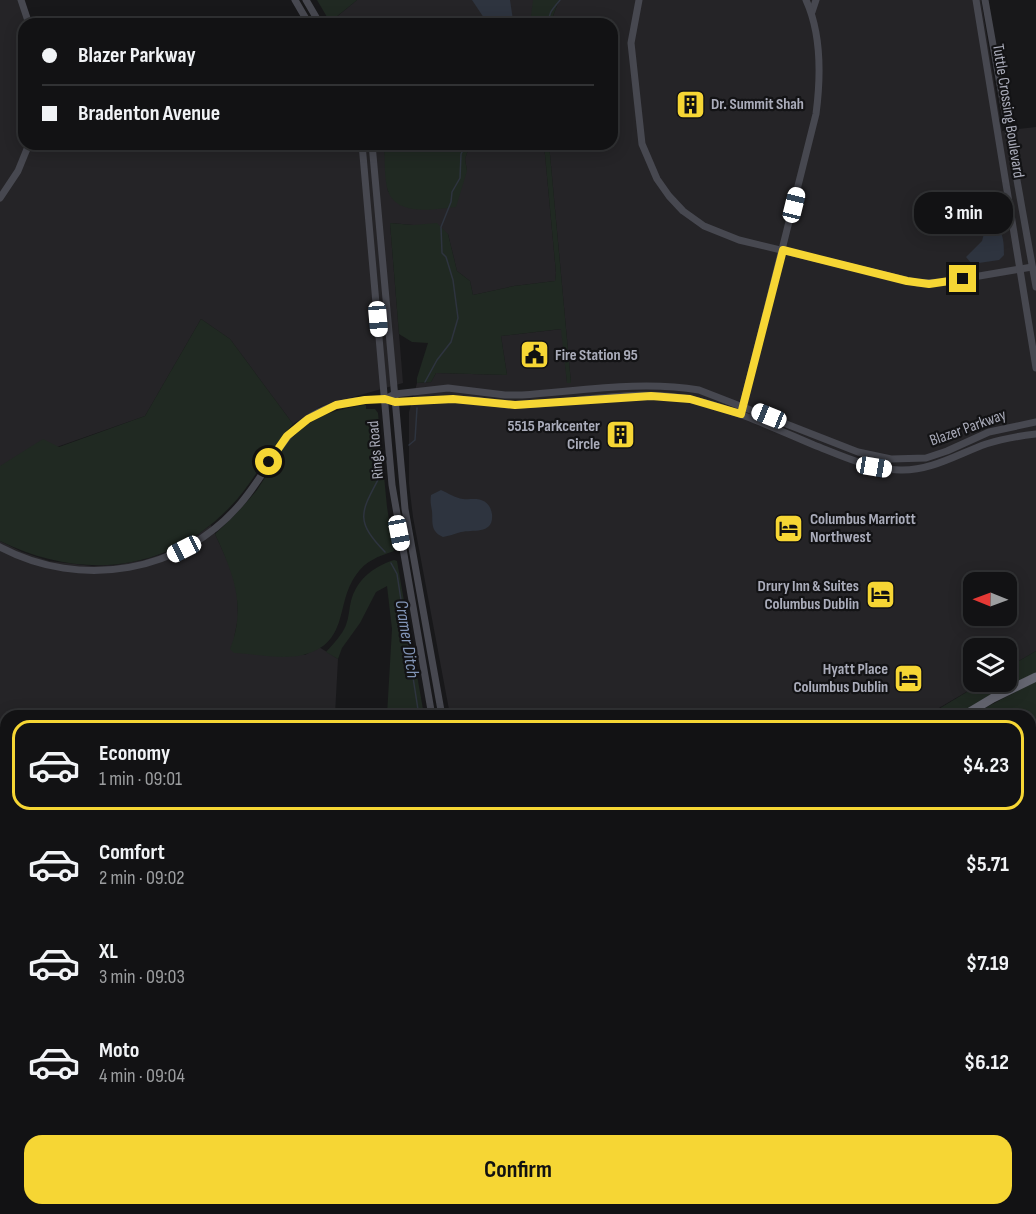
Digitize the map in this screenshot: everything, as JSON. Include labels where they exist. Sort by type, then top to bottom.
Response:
[{"type":"highway","points":[[973,710],[1036,677]]},
{"type":"street","points":[[21,0],[27,18]]},
{"type":"street","points":[[295,0],[306,18]]},
{"type":"street","points":[[306,0],[316,18]]},
{"type":"street","points":[[639,0],[632,43],[642,144],[657,179],[669,196],[683,211],[704,226],[740,240],[907,281],[929,284],[1032,267]]},
{"type":"street","points":[[741,414],[818,100],[819,64],[812,12],[806,0]]},
{"type":"street","points":[[812,12],[816,0]]},
{"type":"street","name":"Tuttle Crossing Boulevard","points":[[976,0],[1036,368]]},
{"type":"street","name":"Tuttle Crossing Boulevard","points":[[985,0],[1036,287]]},
{"type":"street","points":[[0,198],[18,171],[27,150]]},
{"type":"street","name":"Rings Road","points":[[363,150],[396,514],[431,710]]},
{"type":"street","name":"Rings Road","points":[[373,150],[405,509],[441,710]]},
{"type":"street","name":"Blazer Parkway","points":[[385,399],[395,394],[455,388],[505,395],[660,386],[699,390],[743,405],[858,452],[891,459],[926,458],[989,432],[1036,422]]},
{"type":"street","name":"Blazer Parkway","points":[[0,547],[42,564],[62,569],[89,571],[128,568],[170,556],[202,538],[230,515],[250,491],[279,446],[298,425],[319,412],[354,401],[385,399],[395,402],[453,399],[515,405],[651,396],[690,399],[741,414],[850,460],[888,469],[910,470],[927,466],[987,444],[1036,434]]},
{"type":"shaded area","points":[[0,0],[24,0],[30,18],[18,18],[18,150],[384,150],[388,192],[467,171],[465,159],[468,150],[545,150],[555,281],[514,286],[473,295],[470,281],[457,271],[448,234],[413,225],[390,223],[403,383],[321,406],[293,424],[230,339],[201,319],[145,416],[0,467]]},
{"type":"shaded area","points":[[317,0],[357,0],[335,18],[328,18]]},
{"type":"shaded area","points":[[357,0],[533,0],[534,5],[531,18],[335,18]]},
{"type":"shaded area","points":[[472,0],[510,0],[513,18],[484,18]]},
{"type":"shaded area","points":[[533,0],[559,0],[552,18],[531,18]]},
{"type":"shaded area","points":[[559,0],[981,0],[1002,131],[1036,127],[1036,651],[1017,662],[1017,638],[963,638],[963,692],[966,692],[936,710],[449,710],[413,517],[409,484],[409,412],[417,383],[431,382],[436,373],[507,375],[501,336],[562,329],[567,382],[571,383],[550,150],[618,150],[618,18],[552,18]]},
{"type":"shaded area","points":[[384,150],[468,150],[465,159],[467,171],[456,207],[418,210],[400,205],[388,191]]},
{"type":"shaded area","points":[[545,150],[550,150],[571,383],[567,383],[561,329],[501,336],[507,375],[436,373],[431,382],[417,383],[428,343],[412,342],[399,334],[390,223],[413,225],[437,223],[448,234],[457,271],[470,281],[473,295],[514,286],[555,281]]},
{"type":"shaded area","points":[[990,224],[1001,232],[1004,255],[999,260],[972,264],[966,257],[982,241],[986,226]]},
{"type":"shaded area","points":[[201,319],[230,339],[293,424],[229,508],[204,530],[177,546],[150,558],[120,564],[91,565],[61,562],[0,541],[0,466],[43,439],[59,447],[145,416]]},
{"type":"shaded area","points":[[366,405],[366,409],[375,409],[378,413],[387,507],[394,551],[373,560],[356,575],[345,598],[335,632],[328,642],[318,649],[303,655],[286,657],[234,653],[230,649],[237,618],[236,590],[215,534],[257,490],[282,450],[299,431],[330,413]]},
{"type":"shaded area","points":[[441,490],[454,497],[479,499],[486,502],[492,514],[490,525],[482,530],[443,537],[439,535],[433,526],[431,495]]},
{"type":"shaded area","points":[[211,525],[231,569],[237,592],[238,618],[234,638],[305,655],[319,647],[338,659],[335,710],[0,710],[0,541],[22,552],[49,561],[92,566],[143,560],[165,553]]},
{"type":"shaded area","points":[[397,561],[423,710],[387,710],[392,629],[387,586],[376,592],[360,623],[342,648],[338,659],[326,652],[344,629],[357,586],[379,566]]},
{"type":"shaded area","points":[[1036,651],[1036,673],[1017,682],[1017,662]]},
{"type":"shaded area","points":[[1036,681],[1036,710],[981,710]]},
{"type":"shaded area","points":[[967,692],[995,692],[965,710],[937,710]]},
{"type":"waterway","name":"Cramer Ditch","points":[[549,18],[553,8],[560,0]]},
{"type":"waterway","name":"Cramer Ditch","points":[[425,382],[437,360],[451,342],[458,318],[453,280],[446,257],[442,253],[441,227],[451,202],[452,192],[460,178],[463,150]]},
{"type":"waterway","name":"Cramer Ditch","points":[[409,445],[415,440],[417,408]]},
{"type":"waterway","name":"Cramer Ditch","points":[[384,472],[368,499],[364,516],[368,532],[385,552]]},
{"type":"waterway","name":"Cramer Ditch","points":[[391,563],[397,574],[418,710]]},
{"type":"place","name":"Dr. Summit Shah","points":[[690,104]]},
{"type":"place","name":"Fire Station 95","points":[[534,355]]},
{"type":"place","name":"5515 Parkcenter Circle","points":[[621,435]]},
{"type":"place","name":"Columbus Marriott Northwest","points":[[789,528]]},
{"type":"place","name":"Drury Inn & Suites Columbus Dublin","points":[[880,595]]},
{"type":"place","name":"Hyatt Place Columbus Dublin","points":[[909,678]]},
{"type":"route","points":[[269,462],[279,446],[298,425],[336,405],[365,400],[385,399],[395,402],[453,399],[515,405],[651,396],[690,399],[741,414],[783,250],[907,281],[929,284],[963,279]]}]
